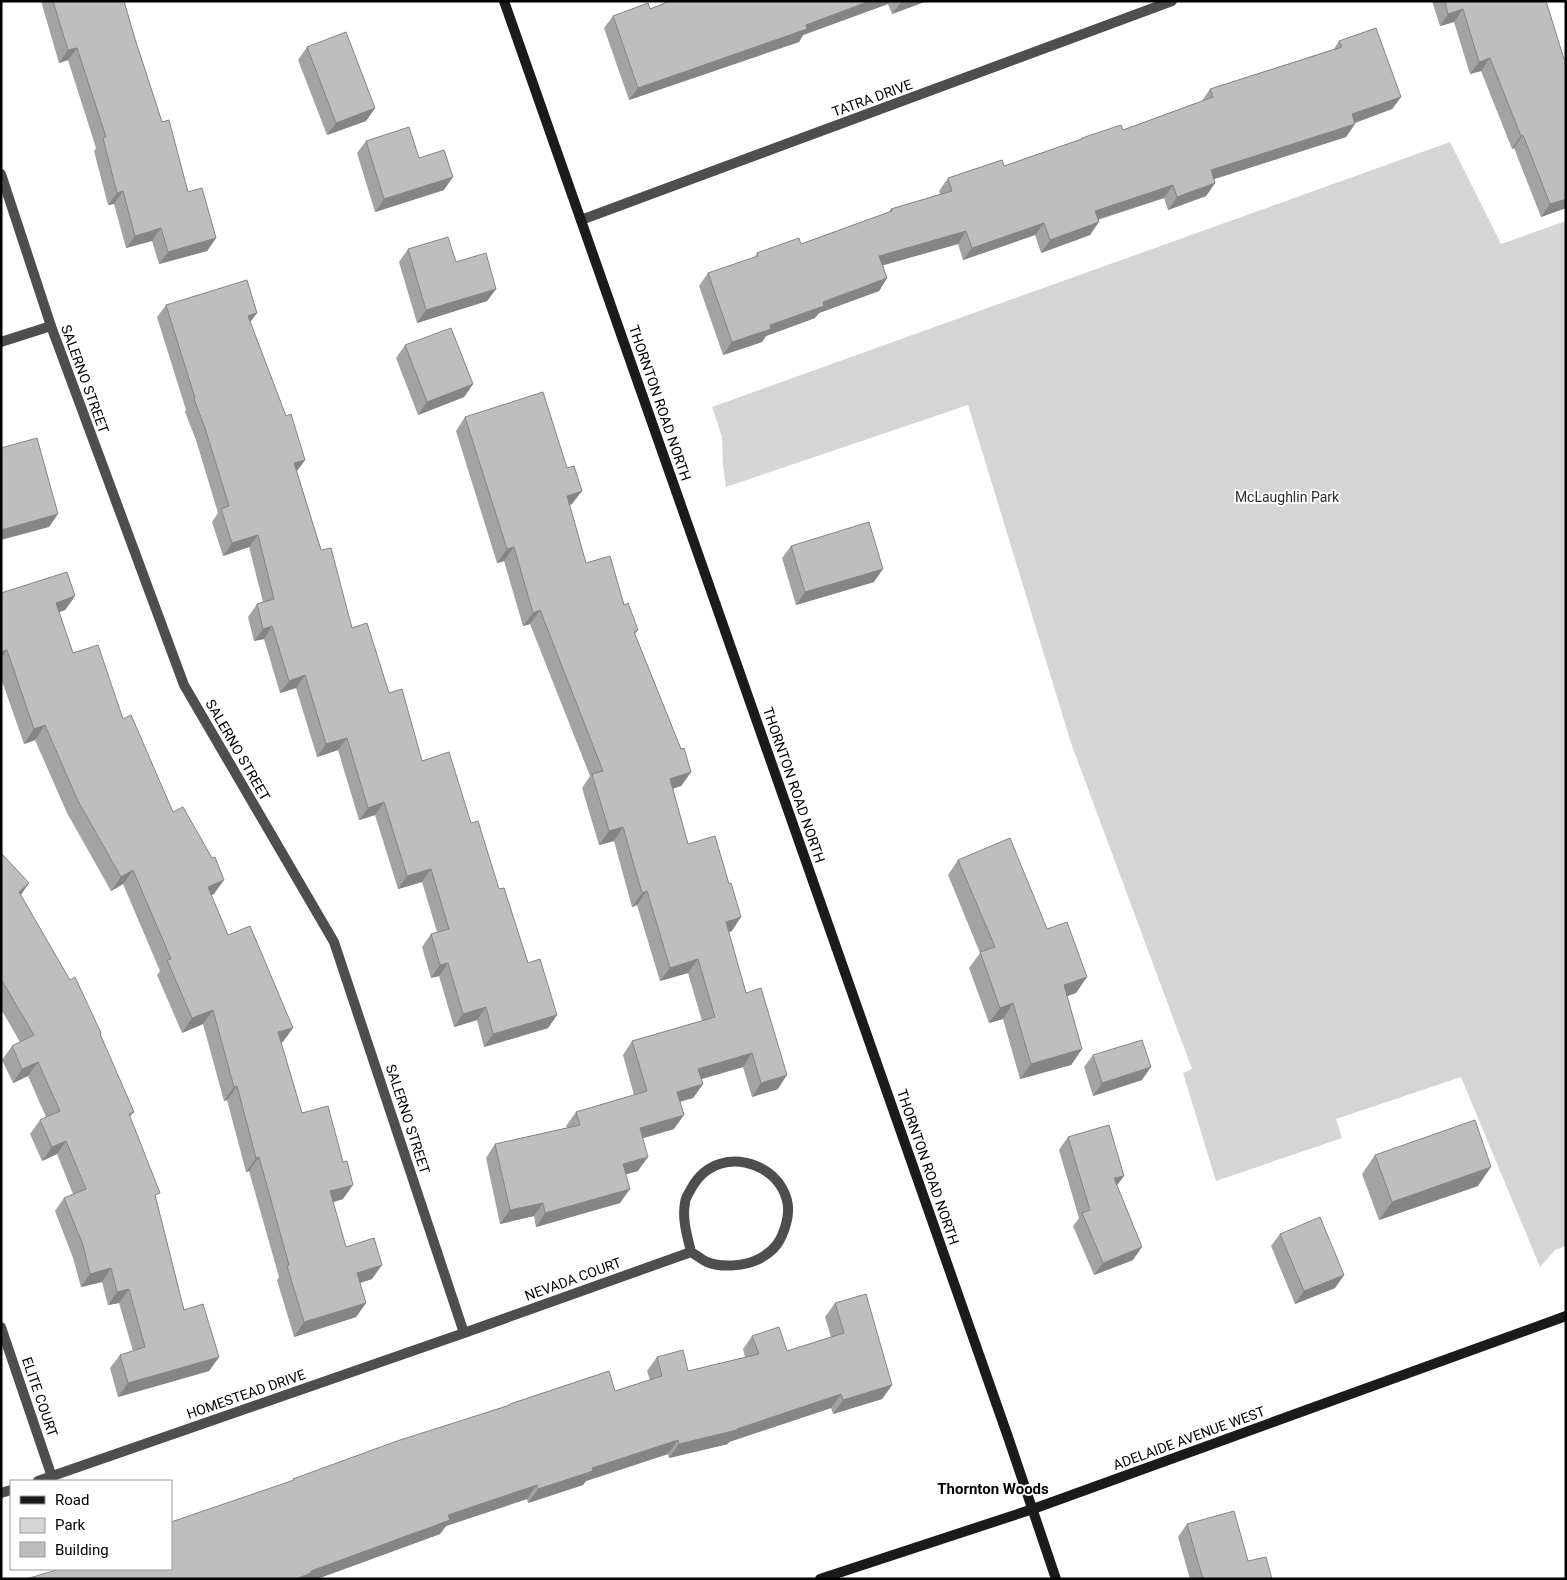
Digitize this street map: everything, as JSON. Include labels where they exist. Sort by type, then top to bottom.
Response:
[{"type":"main road","name":"THORNTON ROAD NORTH","points":[[504,1],[1056,1579]]},
{"type":"main road","name":"ADELAIDE AVENUE WEST","points":[[820,1579],[1033,1509],[1566,1316]]},
{"type":"street","name":"TATRA DRIVE","points":[[581,220],[1172,1]]},
{"type":"street","name":"SALERNO STREET","points":[[1,174],[51,326],[184,685],[334,942],[464,1333]]},
{"type":"street","points":[[1,342],[51,326]]},
{"type":"street","points":[[744,1161],[766,1170],[778,1183],[787,1200],[788,1218],[782,1238],[770,1253],[749,1264],[731,1265],[708,1262],[691,1252],[684,1219],[685,1201],[696,1179],[710,1167],[726,1162],[744,1161]]},
{"type":"street","name":"NEVADA COURT","points":[[464,1333],[691,1252]]},
{"type":"street","name":"ELITE COURT","points":[[1,1327],[52,1477]]},
{"type":"street","name":"HOMESTEAD DRIVE","points":[[42,1480],[464,1333]]},
{"type":"green space","name":"McLaughlin Park","points":[[1450,142],[1501,244],[1566,221],[1566,1246],[1555,1250],[1540,1267],[1461,1077],[1336,1119],[1342,1138],[1216,1181],[1183,1073],[1192,1069],[1071,743],[968,405],[726,487],[722,437],[712,407]]},
{"type":"building","points":[[53,1],[124,1],[162,122],[169,120],[188,192],[202,188],[216,238],[168,252],[161,228],[135,236],[123,191],[117,193],[103,138],[106,137],[77,48],[68,50]]},
{"type":"building","points":[[670,1],[870,1],[806,25],[807,29],[638,88],[613,16],[648,3],[650,9]]},
{"type":"building","points":[[1445,1],[1546,1],[1564,59],[1566,58],[1566,199],[1550,204],[1490,58],[1479,62],[1463,9],[1448,14]]},
{"type":"building","points":[[1376,28],[1401,97],[1352,114],[1355,124],[1211,170],[1215,183],[1177,197],[1173,185],[1095,211],[1099,222],[1050,240],[1044,223],[972,248],[966,231],[879,256],[887,278],[823,302],[824,306],[770,325],[771,329],[732,342],[708,273],[758,256],[757,253],[799,238],[801,244],[892,211],[891,209],[952,191],[948,178],[1002,160],[1004,166],[1121,125],[1123,130],[1213,97],[1210,89],[1342,47],[1339,41]]},
{"type":"building","points":[[346,32],[375,108],[336,123],[307,47]]},
{"type":"building","points":[[409,127],[419,158],[444,150],[453,177],[384,199],[366,141]]},
{"type":"building","points":[[448,237],[456,262],[486,253],[496,289],[426,310],[408,249]]},
{"type":"building","points":[[247,280],[257,313],[248,316],[286,416],[291,414],[305,460],[294,463],[321,550],[331,548],[352,628],[367,623],[389,693],[402,689],[422,761],[449,752],[471,823],[478,821],[499,889],[504,888],[528,963],[540,959],[557,1015],[493,1034],[486,1007],[463,1014],[448,963],[440,965],[431,934],[449,929],[431,869],[407,876],[384,802],[368,808],[347,738],[326,744],[305,675],[289,681],[272,626],[263,629],[257,604],[274,599],[258,535],[232,543],[221,509],[229,506],[166,305]]},
{"type":"building","points":[[451,328],[473,384],[427,402],[405,345]]},
{"type":"building","points":[[543,392],[567,468],[574,466],[582,491],[567,496],[586,563],[610,556],[624,605],[628,603],[638,630],[634,632],[681,749],[684,748],[691,772],[670,779],[688,844],[715,836],[741,917],[726,922],[746,993],[761,988],[787,1075],[761,1083],[752,1053],[698,1069],[703,1084],[677,1092],[684,1115],[640,1128],[648,1157],[623,1164],[630,1189],[545,1213],[543,1203],[510,1210],[495,1144],[580,1125],[576,1112],[647,1091],[632,1041],[715,1017],[698,959],[670,968],[647,891],[642,893],[623,827],[609,831],[592,774],[603,771],[540,610],[533,613],[514,547],[507,549],[465,417]]},
{"type":"building","points":[[37,438],[58,514],[1,530],[1,448]]},
{"type":"building","points":[[869,522],[883,569],[805,592],[791,546]]},
{"type":"building","points":[[67,572],[75,596],[56,603],[73,653],[98,645],[123,719],[131,715],[173,812],[183,807],[212,858],[215,857],[224,880],[208,887],[228,935],[250,926],[293,1028],[278,1032],[302,1113],[328,1106],[343,1162],[347,1161],[353,1185],[330,1191],[346,1247],[374,1238],[382,1265],[357,1273],[366,1303],[304,1322],[287,1266],[289,1265],[259,1157],[256,1158],[237,1086],[234,1087],[213,1010],[192,1018],[167,960],[171,959],[133,870],[121,877],[77,799],[45,725],[34,729],[7,650],[1,652],[1,593]]},
{"type":"building","points":[[1010,838],[1047,929],[1067,922],[1087,977],[1064,985],[1082,1049],[1031,1064],[1013,1003],[1000,1008],[980,952],[995,947],[958,860]]},
{"type":"building","points":[[1,853],[29,883],[19,892],[70,980],[75,977],[101,1033],[134,1112],[129,1114],[160,1193],[155,1195],[184,1310],[203,1304],[219,1357],[128,1383],[120,1355],[145,1347],[129,1289],[117,1292],[111,1268],[90,1274],[83,1245],[64,1198],[86,1189],[66,1141],[52,1147],[40,1120],[60,1111],[38,1062],[22,1069],[12,1046],[34,1035],[1,979]]},
{"type":"building","points":[[1142,1040],[1151,1067],[1102,1083],[1093,1055]]},
{"type":"building","points":[[1475,1120],[1491,1167],[1392,1202],[1375,1155]]},
{"type":"building","points":[[1109,1125],[1124,1176],[1114,1178],[1142,1247],[1103,1263],[1082,1213],[1090,1210],[1068,1137]]},
{"type":"building","points":[[1320,1217],[1344,1275],[1304,1291],[1280,1234]]},
{"type":"building","points":[[866,1294],[892,1385],[843,1400],[841,1394],[737,1430],[679,1444],[678,1440],[592,1468],[593,1471],[538,1489],[537,1485],[448,1515],[450,1520],[311,1571],[311,1573],[296,1579],[26,1579],[57,1570],[172,1570],[172,1522],[294,1480],[397,1441],[609,1371],[615,1391],[662,1376],[657,1357],[683,1350],[688,1371],[759,1354],[752,1336],[779,1327],[787,1351],[844,1333],[835,1303]]},
{"type":"building","points":[[1234,1511],[1248,1561],[1266,1557],[1272,1579],[1203,1579],[1187,1524]]},
{"type":"district","name":"Thornton Woods","points":[[993,1489]]}]
